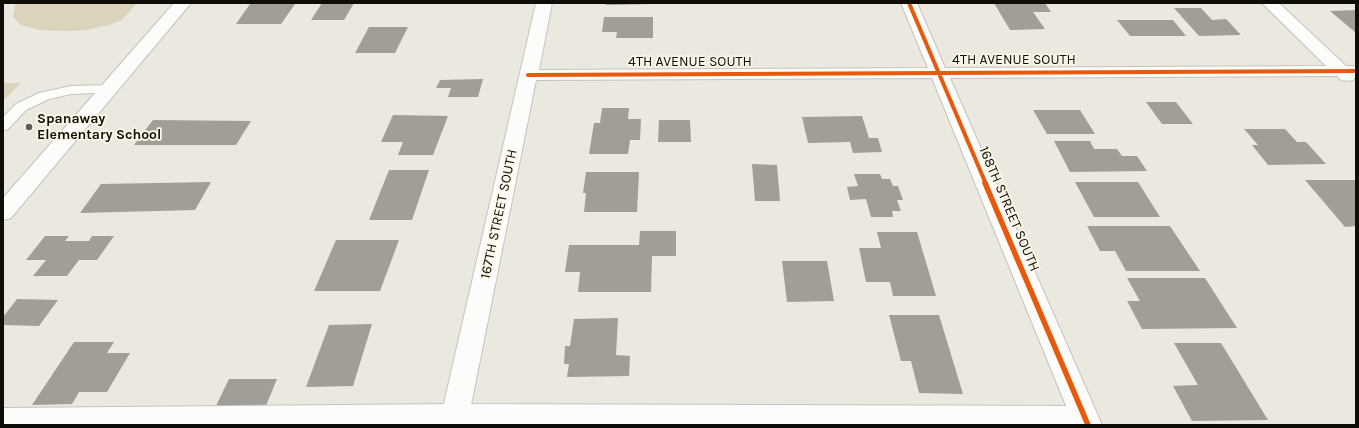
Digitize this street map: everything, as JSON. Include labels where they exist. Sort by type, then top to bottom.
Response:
[{"type":"street","points":[[3,212],[183,3]]},
{"type":"street","name":"167TH STREET SOUTH","points":[[455,420],[544,3]]},
{"type":"street","name":"168TH STREET SOUTH","points":[[909,3],[1086,420]]},
{"type":"street","points":[[1270,3],[1348,71],[1356,84]]},
{"type":"street","name":"4TH AVENUE SOUTH","points":[[528,75],[1348,71]]},
{"type":"lane","points":[[3,126],[21,108],[31,101],[44,96],[71,90],[109,89]]},
{"type":"lane","points":[[3,418],[1086,420]]},
{"type":"shaded area","points":[[17,3],[137,3],[122,20],[109,25],[87,30],[65,31],[40,30],[21,25],[13,17],[15,5]]},
{"type":"shaded area","points":[[3,83],[21,83],[3,101]]},
{"type":"building","points":[[322,3],[354,3],[344,20],[311,20]]},
{"type":"building","points":[[606,3],[654,3],[654,4],[606,5]]},
{"type":"building","points":[[994,3],[1045,3],[1051,12],[1033,12],[1045,29],[1010,30]]},
{"type":"building","points":[[250,4],[295,4],[281,24],[236,24]]},
{"type":"building","points":[[1174,8],[1201,8],[1212,20],[1226,19],[1241,35],[1199,36]]},
{"type":"building","points":[[1356,10],[1356,33],[1330,11]]},
{"type":"building","points":[[604,17],[653,17],[653,38],[616,38],[617,32],[602,32]]},
{"type":"building","points":[[1117,20],[1173,20],[1186,36],[1130,36]]},
{"type":"building","points":[[369,27],[408,27],[395,53],[355,53]]},
{"type":"building","points":[[483,79],[478,97],[448,97],[451,88],[436,88],[440,80]]},
{"type":"building","points":[[1146,102],[1176,102],[1193,124],[1162,124]]},
{"type":"building","points":[[602,108],[629,108],[628,119],[641,119],[640,140],[630,140],[628,154],[589,154],[594,123],[600,123]]},
{"type":"building","points":[[1033,110],[1080,110],[1095,134],[1047,134]]},
{"type":"building","points":[[393,115],[448,116],[433,155],[398,155],[403,142],[381,142]]},
{"type":"building","points":[[862,116],[869,138],[878,138],[882,152],[853,153],[850,142],[808,143],[802,117]]},
{"type":"building","points":[[153,120],[251,121],[236,145],[134,145]]},
{"type":"building","points":[[659,120],[690,120],[691,142],[658,142]]},
{"type":"building","points":[[1244,129],[1285,129],[1297,142],[1306,142],[1326,164],[1268,165],[1252,145],[1258,145]]},
{"type":"building","points":[[1054,141],[1090,141],[1094,149],[1117,149],[1122,156],[1137,156],[1147,171],[1070,172]]},
{"type":"building","points":[[752,164],[777,165],[780,201],[755,201]]},
{"type":"building","points":[[389,170],[429,170],[412,220],[369,220]]},
{"type":"building","points":[[586,172],[639,172],[637,212],[584,212],[586,193],[583,193]]},
{"type":"building","points":[[854,174],[880,174],[882,179],[890,179],[893,186],[898,186],[903,200],[897,200],[901,211],[892,211],[893,217],[871,217],[866,199],[850,200],[847,187],[858,186]]},
{"type":"building","points":[[1305,180],[1356,180],[1356,226],[1345,227]]},
{"type":"building","points":[[211,182],[195,210],[80,213],[101,184]]},
{"type":"building","points":[[1075,182],[1138,182],[1160,217],[1094,217]]},
{"type":"building","points":[[1087,226],[1170,226],[1200,271],[1126,271],[1115,251],[1100,251]]},
{"type":"building","points":[[640,231],[676,231],[676,256],[652,256],[651,292],[578,292],[580,272],[565,272],[569,245],[639,245]]},
{"type":"building","points":[[877,232],[917,232],[936,296],[893,296],[890,282],[866,282],[859,248],[881,248]]},
{"type":"building","points":[[45,236],[69,236],[65,241],[89,241],[92,236],[114,236],[97,260],[79,260],[67,276],[33,276],[46,260],[26,260]]},
{"type":"building","points":[[336,240],[399,240],[380,291],[314,291]]},
{"type":"building","points":[[782,261],[827,261],[834,301],[787,302]]},
{"type":"building","points":[[1127,278],[1205,278],[1237,328],[1142,329],[1127,301],[1140,301]]},
{"type":"building","points":[[17,299],[58,300],[39,326],[3,325],[3,317]]},
{"type":"building","points":[[889,315],[939,315],[963,394],[919,393],[911,361],[901,361]]},
{"type":"building","points":[[618,318],[616,355],[630,356],[629,376],[567,377],[569,364],[564,364],[565,346],[570,346],[574,319]]},
{"type":"building","points":[[372,324],[353,386],[306,387],[329,325]]},
{"type":"building","points":[[74,342],[114,342],[107,353],[130,353],[107,392],[79,392],[72,404],[32,405]]},
{"type":"building","points":[[1174,343],[1221,343],[1268,420],[1192,421],[1173,386],[1198,385]]},
{"type":"building","points":[[229,379],[277,379],[265,408],[215,408]]},
{"type":"cycle path","points":[[909,3],[1088,425]]},
{"type":"cycle path","points":[[528,75],[1356,71]]},
{"type":"place","name":"Spanaway Elementary School","points":[[29,127]]}]
